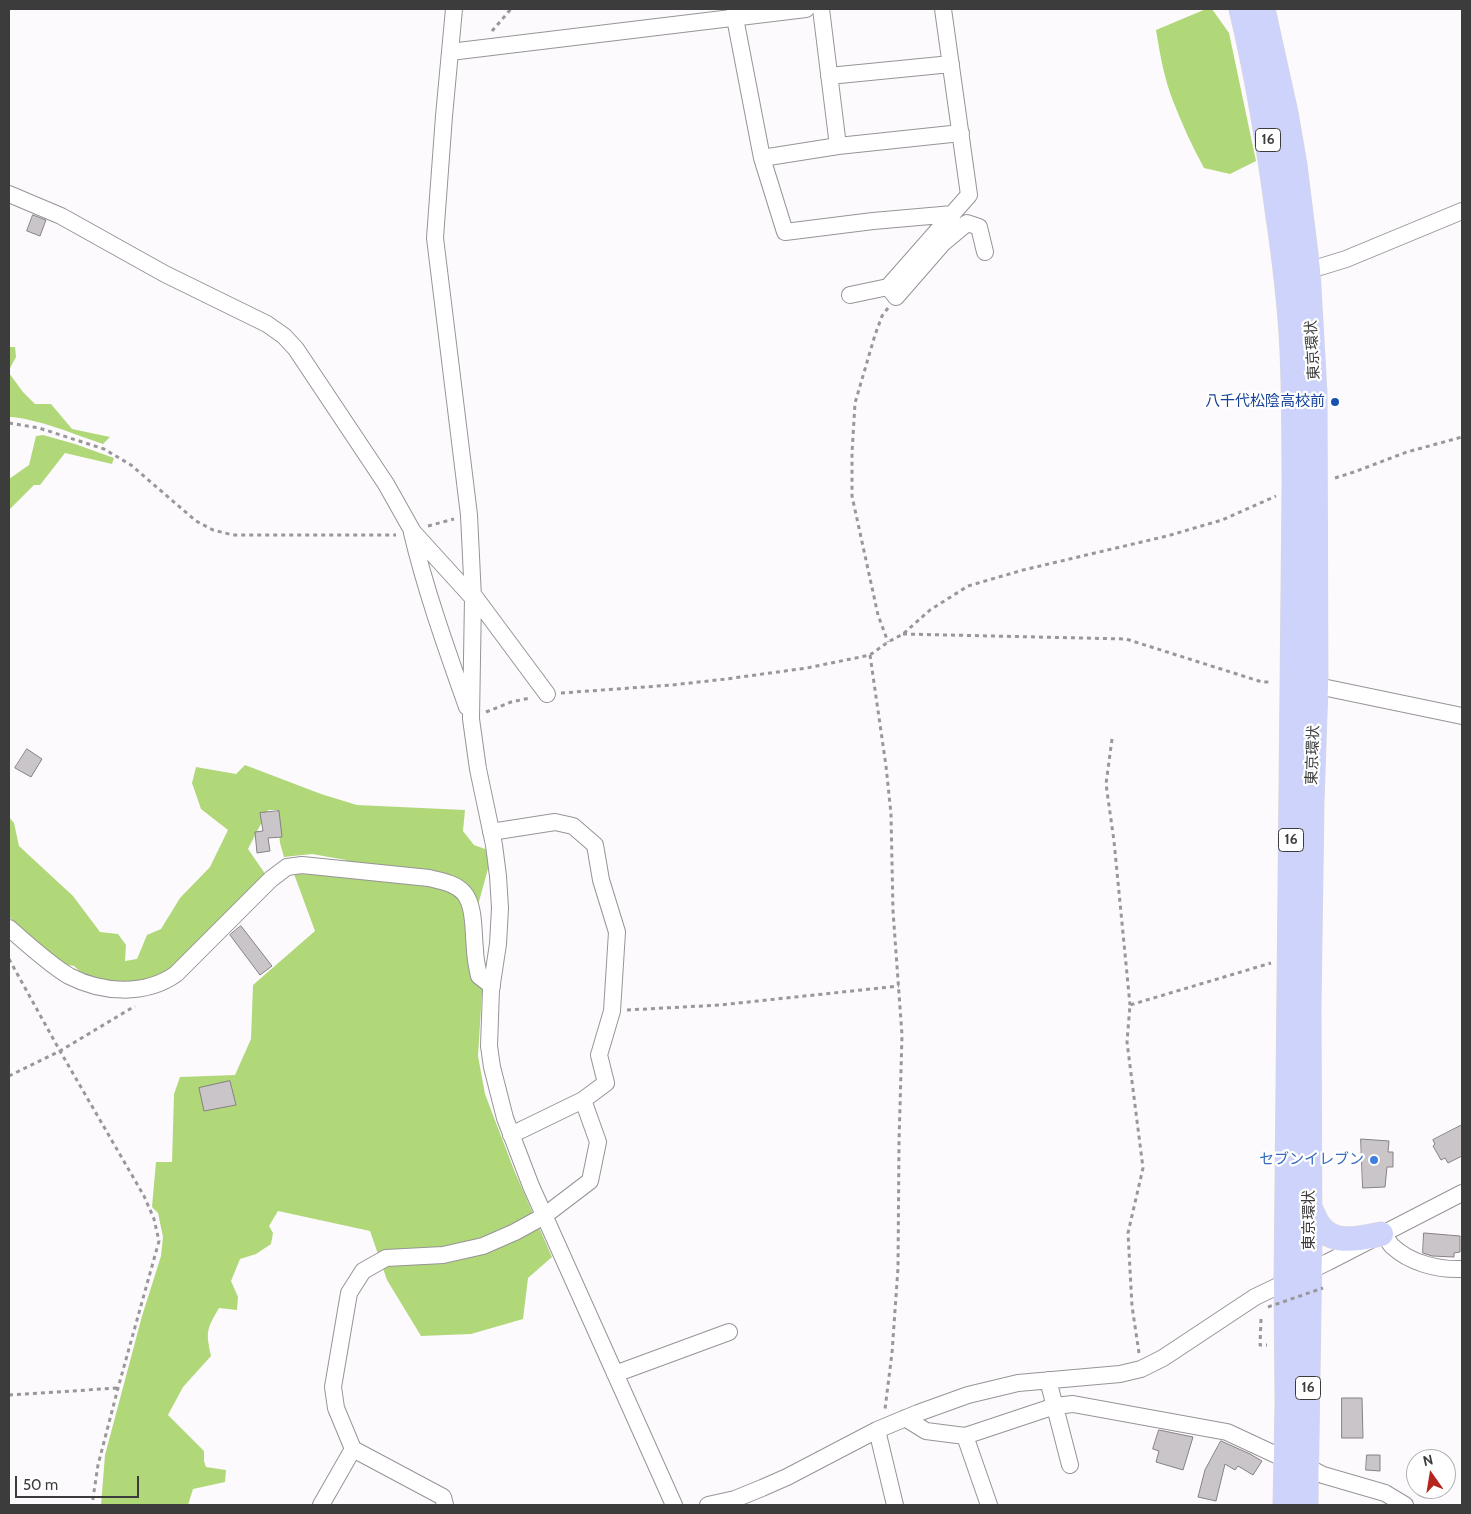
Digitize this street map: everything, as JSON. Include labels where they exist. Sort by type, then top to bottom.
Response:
[{"type":"highway","name":"東京環状","points":[[1242,9],[1253,57],[1270,151],[1297,271]]},
{"type":"highway","name":"東京環状","points":[[1262,9],[1288,122],[1295,165],[1297,271],[1292,351],[1305,486],[1304,684],[1290,957],[1286,1283],[1296,1462],[1306,1505]]},
{"type":"highway","name":"東京環状","points":[[1285,1505],[1296,1462],[1316,1280],[1310,1207],[1309,1007],[1312,802],[1304,684]]},
{"type":"highway","points":[[1310,1207],[1319,1226],[1329,1234],[1343,1240],[1358,1239],[1382,1233]]},
{"type":"street","points":[[454,9],[435,238],[469,515],[473,595],[471,719],[478,769],[498,876],[500,908],[498,944],[492,986],[489,1046],[492,1068],[505,1118],[544,1216],[674,1505]]},
{"type":"street","points":[[450,52],[735,14],[806,9]]},
{"type":"street","points":[[821,9],[838,146]]},
{"type":"street","points":[[850,295],[892,292],[939,239],[953,214],[969,195],[943,9]]},
{"type":"street","points":[[735,14],[762,158],[785,232],[873,221],[953,214]]},
{"type":"street","points":[[829,76],[951,64]]},
{"type":"street","points":[[762,158],[838,146],[961,133]]},
{"type":"street","points":[[9,194],[61,216],[165,274],[267,324],[284,336],[296,349],[386,484],[412,532],[441,632],[471,719]]},
{"type":"street","points":[[1297,271],[1346,259],[1462,211]]},
{"type":"street","points":[[939,239],[967,224],[979,227],[985,252]]},
{"type":"street","points":[[412,532],[473,595],[547,694]]},
{"type":"street","points":[[1304,684],[1462,716]]},
{"type":"street","points":[[491,832],[554,822],[573,826],[595,845],[601,880],[617,932],[612,1011],[599,1055],[606,1083],[583,1100],[511,1135]]},
{"type":"street","points":[[9,928],[68,975],[88,985],[131,990],[155,986],[176,974],[245,903],[287,867],[302,865],[420,877],[449,883],[463,892],[468,900],[473,921],[479,976],[492,986]]},
{"type":"street","points":[[445,1505],[443,1497],[353,1449],[336,1408],[333,1387],[349,1293],[363,1271],[386,1258],[443,1255],[483,1246],[516,1232],[544,1216],[590,1181],[598,1142],[583,1100]]},
{"type":"street","points":[[708,1505],[736,1499],[787,1477],[905,1418],[968,1395],[1018,1382],[1120,1374],[1141,1368],[1163,1358],[1255,1297],[1286,1283],[1316,1280],[1382,1233],[1462,1193]]},
{"type":"street","points":[[1382,1233],[1391,1245],[1417,1262],[1451,1270],[1462,1269]]},
{"type":"street","points":[[615,1374],[729,1332]]},
{"type":"street","points":[[1048,1380],[1070,1465]]},
{"type":"street","points":[[905,1418],[926,1431],[965,1436],[1055,1406],[1073,1404],[1227,1432],[1323,1475],[1385,1492],[1405,1505]]},
{"type":"street","points":[[883,1428],[896,1505]]},
{"type":"street","points":[[965,1436],[989,1505]]},
{"type":"street","points":[[321,1505],[353,1449]]},
{"type":"path","points":[[486,48],[491,31],[511,9]]},
{"type":"path","points":[[888,642],[878,615],[852,496],[852,453],[855,403],[864,368],[892,292]]},
{"type":"path","points":[[9,423],[39,428],[104,449],[131,465],[196,521],[213,530],[233,535],[412,532],[469,515]]},
{"type":"path","points":[[471,719],[511,702],[547,694],[726,679],[807,668],[870,655],[903,634],[930,610],[968,586],[1023,570],[1167,536],[1222,520],[1305,486],[1354,472],[1407,452],[1462,437]]},
{"type":"path","points":[[903,634],[1126,639],[1262,682],[1304,684]]},
{"type":"path","points":[[870,655],[891,814],[893,911],[902,1035],[898,1268],[892,1353],[883,1428]]},
{"type":"path","points":[[1112,739],[1106,784],[1114,841],[1130,1005],[1127,1042],[1143,1168],[1128,1233],[1132,1306],[1141,1368]]},
{"type":"path","points":[[1130,1005],[1290,957]]},
{"type":"path","points":[[9,959],[144,1196],[154,1219],[159,1242],[98,1465],[92,1505]]},
{"type":"path","points":[[612,1011],[720,1005],[898,986]]},
{"type":"path","points":[[9,1076],[60,1051],[142,1001]]},
{"type":"path","points":[[1268,1307],[1316,1280]]},
{"type":"path","points":[[9,1396],[118,1388]]},
{"type":"green space","points":[[1206,9],[1212,9],[1229,33],[1256,161],[1230,174],[1204,168],[1184,127],[1170,92],[1156,30]]},
{"type":"green space","points":[[9,347],[15,347],[16,357],[9,370]]},
{"type":"green space","points":[[9,373],[35,404],[51,404],[72,429],[110,437],[103,444],[31,420],[9,417]]},
{"type":"green space","points":[[43,435],[114,458],[112,464],[65,453],[40,485],[34,485],[9,510],[9,479],[29,465],[36,436]]},
{"type":"green space","points":[[245,765],[321,794],[357,805],[465,810],[463,831],[474,845],[488,850],[489,865],[477,909],[481,940],[482,992],[478,1056],[485,1094],[514,1170],[552,1257],[528,1278],[523,1319],[471,1334],[421,1336],[387,1280],[370,1231],[278,1211],[269,1226],[273,1233],[271,1244],[256,1254],[240,1259],[231,1281],[238,1297],[237,1310],[219,1308],[208,1331],[211,1356],[183,1387],[168,1415],[204,1451],[206,1467],[226,1470],[225,1482],[193,1489],[188,1505],[101,1505],[105,1455],[142,1316],[161,1256],[163,1237],[158,1213],[152,1207],[156,1162],[172,1162],[174,1094],[180,1077],[235,1075],[251,1039],[253,985],[315,931],[294,874],[349,875],[346,860],[312,854],[284,857],[280,843],[277,810],[268,810],[248,849],[266,875],[177,964],[128,987],[86,977],[74,966],[63,964],[9,917],[9,817],[14,823],[19,846],[73,896],[100,932],[118,934],[126,945],[125,961],[137,959],[147,935],[161,929],[180,898],[210,867],[228,830],[201,809],[192,783],[196,767],[236,774]]},
{"type":"building","points":[[33,215],[46,220],[40,236],[27,231]]},
{"type":"building","points":[[27,749],[42,759],[31,777],[15,768]]},
{"type":"building","points":[[279,811],[282,837],[268,838],[270,851],[257,853],[255,832],[263,831],[260,813]]},
{"type":"building","points":[[241,926],[272,966],[260,975],[230,935]]},
{"type":"building","points":[[230,1081],[236,1105],[204,1111],[199,1088]]},
{"type":"building","points":[[1462,1125],[1462,1156],[1448,1163],[1445,1158],[1441,1160],[1433,1146],[1435,1144],[1433,1140]]},
{"type":"building","points":[[1361,1139],[1389,1141],[1388,1152],[1393,1152],[1393,1167],[1387,1167],[1385,1187],[1363,1188]]},
{"type":"building","points":[[1424,1233],[1460,1236],[1460,1252],[1454,1253],[1454,1257],[1432,1256],[1423,1253]]},
{"type":"building","points":[[1342,1398],[1362,1398],[1363,1438],[1342,1438]]},
{"type":"building","points":[[1159,1430],[1193,1437],[1183,1470],[1156,1462],[1159,1451],[1153,1449]]},
{"type":"building","points":[[1221,1441],[1262,1461],[1253,1475],[1238,1466],[1235,1470],[1225,1464],[1216,1501],[1198,1497],[1205,1470]]},
{"type":"building","points":[[1367,1455],[1380,1455],[1380,1471],[1366,1470]]},
{"type":"place","name":"八千代松陰高校前","points":[[1335,402]]},
{"type":"place","name":"セブンイレブン","points":[[1374,1160]]}]
